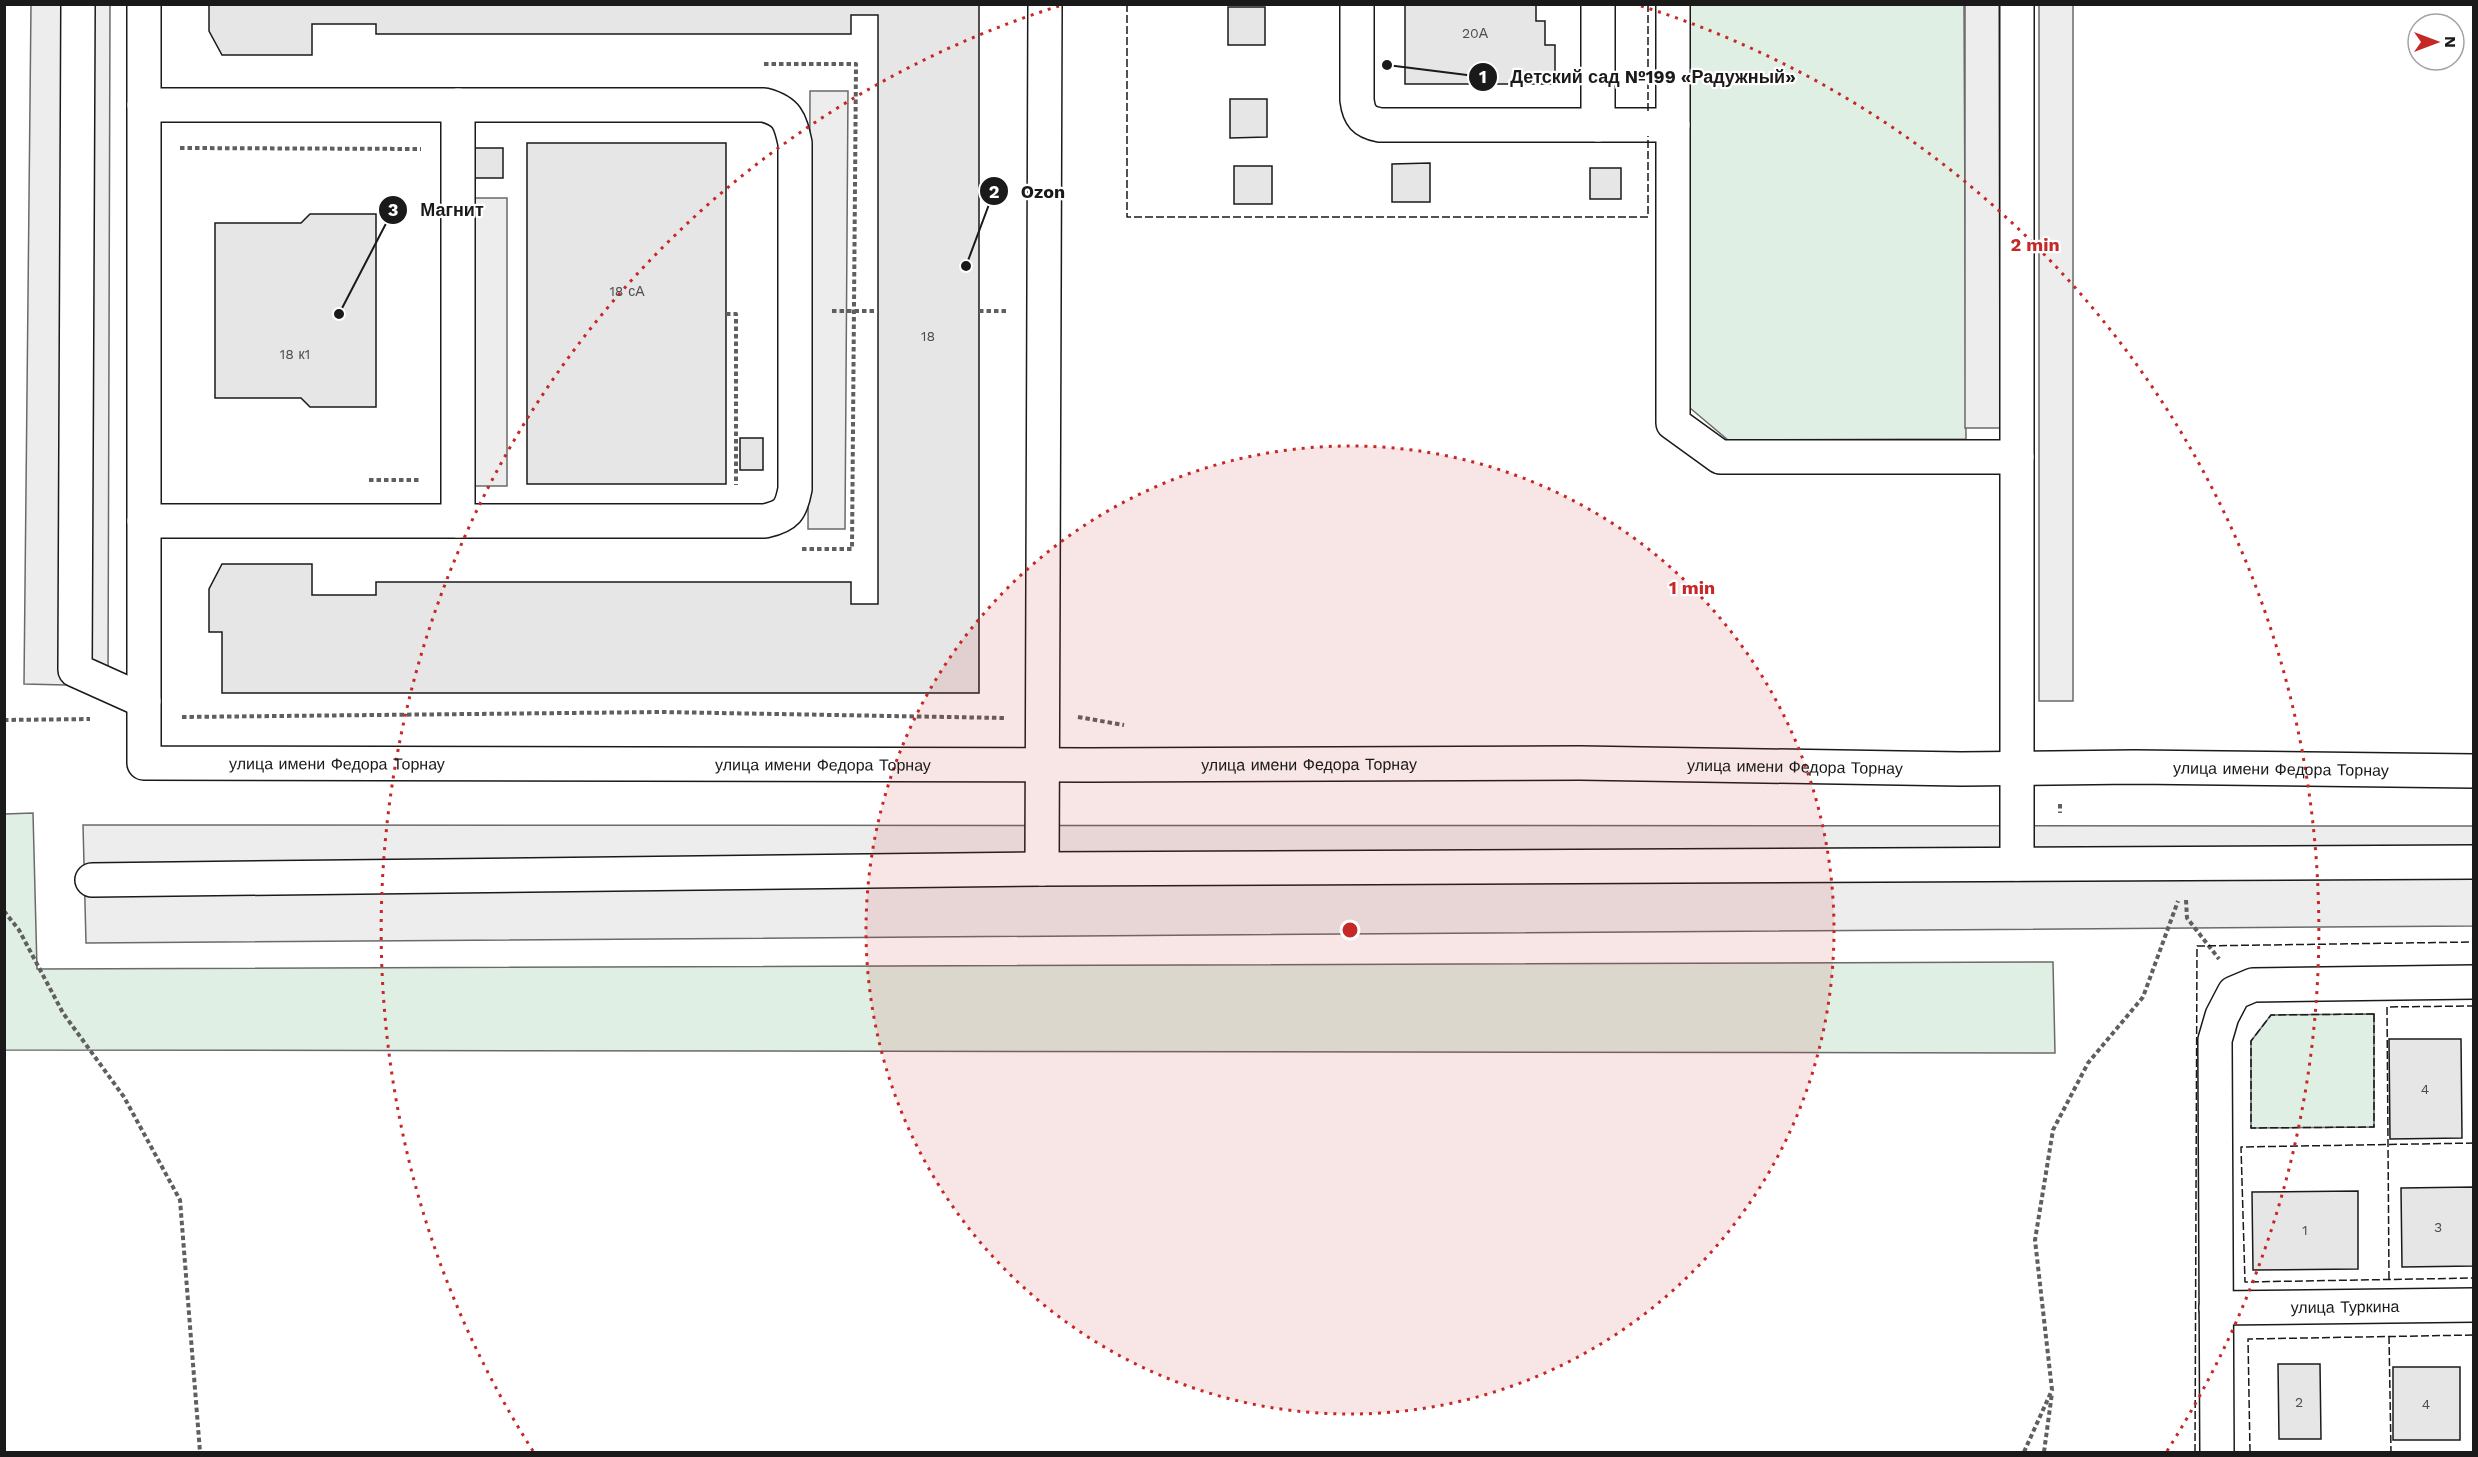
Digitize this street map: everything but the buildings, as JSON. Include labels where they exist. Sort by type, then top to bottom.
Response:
[{"type":"street","points":[[78,4],[75,670],[144,701],[144,4]]},
{"type":"street","points":[[1042,868],[1045,4]]},
{"type":"street","points":[[1358,4],[1358,100],[1359,112],[1367,122],[1380,125],[1673,125]]},
{"type":"street","points":[[1598,4],[1598,125]]},
{"type":"street","points":[[1673,4],[1673,423],[1720,458],[2017,457]]},
{"type":"street","points":[[2017,4],[2017,864]]},
{"type":"street","points":[[144,105],[764,105],[778,108],[791,122],[795,143],[795,489],[792,507],[779,518],[765,521],[144,521]]},
{"type":"street","points":[[458,105],[458,521]]},
{"type":"street","name":"улица имени Федора Торнау","points":[[144,701],[144,763],[1042,765],[1580,763],[2474,771]]},
{"type":"street","points":[[92,880],[1042,868],[2474,862]]},
{"type":"street","points":[[2217,1452],[2215,1040],[2222,1016],[2234,993],[2249,987],[2474,982]]},
{"type":"street","name":"улица Туркина","points":[[2216,1308],[2474,1305]]},
{"type":"path","points":[[760,64],[856,64],[852,549],[792,549]]},
{"type":"path","points":[[184,148],[423,149]]},
{"type":"path","points":[[795,311],[878,311]]},
{"type":"path","points":[[979,311],[1016,311]]},
{"type":"path","points":[[726,314],[736,314],[736,521]]},
{"type":"path","points":[[363,480],[423,480]]},
{"type":"path","points":[[173,717],[662,712],[1012,718]]},
{"type":"path","points":[[4,720],[101,719]]},
{"type":"path","points":[[2186,863],[2187,918],[2249,987]]},
{"type":"path","points":[[2044,1452],[2052,1390],[2035,1240],[2053,1130],[2088,1063],[2143,997],[2178,900]]},
{"type":"path","points":[[4,911],[19,930],[63,1013],[124,1097],[180,1200],[200,1452]]},
{"type":"path","points":[[2024,1452],[2052,1390]]},
{"type":"green space","points":[[1690,5],[1964,5],[1966,439],[1728,440],[1690,408]]},
{"type":"green space","points":[[33,813],[37,969],[2053,962],[2055,1053],[5,1050],[5,814]]},
{"type":"green space","points":[[2374,1014],[2374,1127],[2251,1128],[2251,1041],[2271,1015]]},
{"type":"shaded area","points":[[31,5],[110,5],[108,686],[24,684]]},
{"type":"shaded area","points":[[1965,5],[1999,5],[2000,428],[1965,428]]},
{"type":"shaded area","points":[[2039,5],[2073,5],[2073,701],[2039,701]]},
{"type":"shaded area","points":[[810,91],[848,91],[845,529],[808,529]]},
{"type":"shaded area","points":[[472,198],[507,198],[507,486],[472,486]]},
{"type":"shaded area","points":[[83,825],[2473,826],[2474,926],[86,943]]},
{"type":"fence","points":[[1127,4],[1127,217],[1648,217],[1648,136]]},
{"type":"fence","points":[[1648,4],[1648,112]]},
{"type":"fence","points":[[2195,1452],[2197,946],[2474,942]]},
{"type":"fence","points":[[2389,1279],[2387,1007],[2474,1006]]},
{"type":"fence","points":[[2374,1014],[2374,1127],[2251,1128],[2251,1041],[2271,1015],[2374,1014]]},
{"type":"fence","points":[[2474,1143],[2241,1147],[2245,1282],[2474,1278]]},
{"type":"fence","points":[[2250,1452],[2248,1339],[2474,1335]]},
{"type":"fence","points":[[2389,1336],[2391,1452]]},
{"type":"place","name":"Детский сад №199 «Радужный»","points":[[1387,65]]},
{"type":"place","name":"Ozon","points":[[966,266]]},
{"type":"place","name":"Магнит","points":[[339,314]]}]
